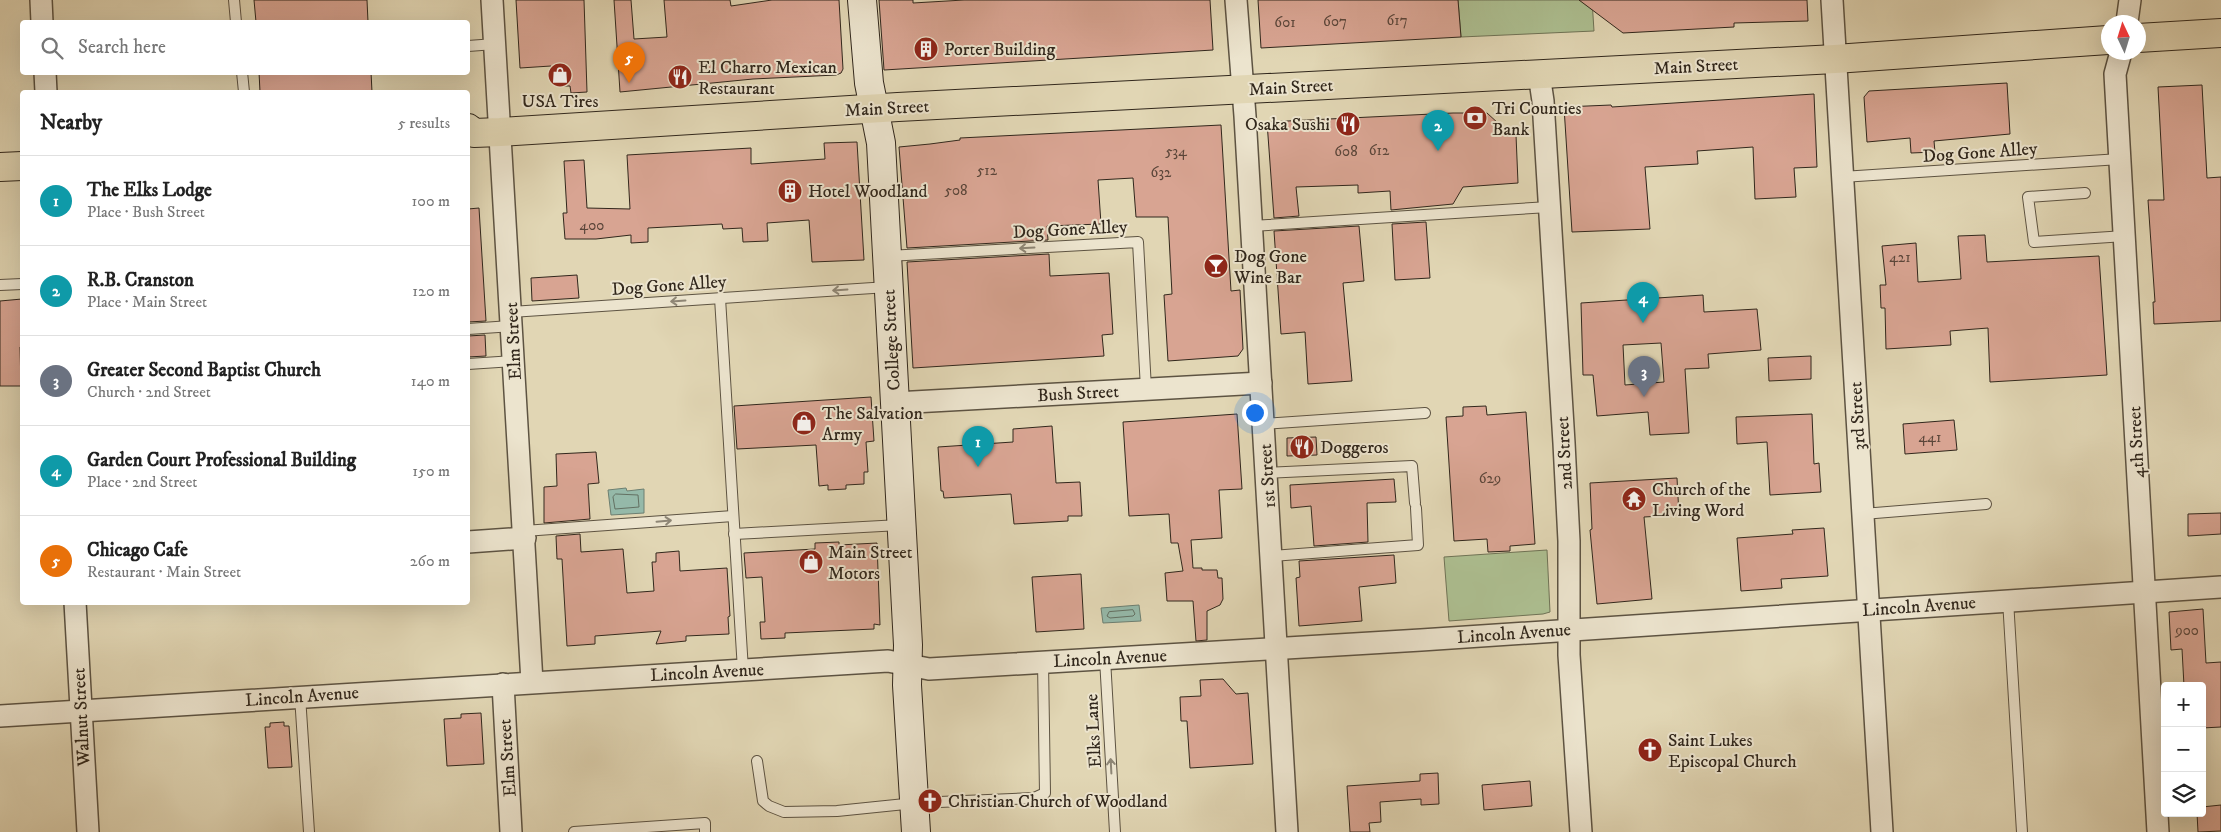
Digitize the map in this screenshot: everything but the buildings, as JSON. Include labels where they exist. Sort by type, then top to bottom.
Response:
[{"type":"main road","points":[[2146,38],[2221,33]]},
{"type":"main road","name":"Main Street","points":[[477,133],[875,109],[1835,59],[2101,40]]},
{"type":"main road","points":[[0,167],[20,166]]},
{"type":"street","points":[[41,0],[42,20]]},
{"type":"street","name":"Elm Street","points":[[492,0],[495,44],[477,133],[511,319],[525,534],[532,682]]},
{"type":"street","name":"College Street","points":[[862,0],[868,83],[881,134],[916,832]]},
{"type":"street","name":"1st Street","points":[[1236,0],[1252,226],[1287,832]]},
{"type":"street","name":"3rd Street","points":[[1832,0],[1882,832]]},
{"type":"street","points":[[2128,15],[2130,0]]},
{"type":"street","name":"4th Street","points":[[2119,60],[2115,74],[2158,832]]},
{"type":"street","name":"2nd Street","points":[[1539,74],[1543,101],[1569,541],[1569,629],[1580,832]]},
{"type":"street","points":[[45,75],[46,90]]},
{"type":"street","name":"Bush Street","points":[[895,403],[1261,383]]},
{"type":"street","points":[[470,542],[525,534]]},
{"type":"street","name":"Lincoln Avenue","points":[[0,716],[888,661],[929,669],[1105,659],[2221,587]]},
{"type":"street","name":"Walnut Street","points":[[75,605],[88,832]]},
{"type":"street","name":"Elm Street","points":[[503,684],[511,832]]},
{"type":"lane","points":[[234,0],[236,20]]},
{"type":"lane","points":[[470,46],[495,44]]},
{"type":"lane","points":[[242,75],[244,90]]},
{"type":"lane","name":"Dog Gone Alley","points":[[1842,177],[2120,159]]},
{"type":"lane","points":[[2086,193],[2028,197],[2034,242],[2124,236]]},
{"type":"lane","points":[[1252,226],[1549,207]]},
{"type":"lane","name":"Dog Gone Alley","points":[[887,256],[1138,242],[1146,389]]},
{"type":"lane","points":[[0,285],[20,284]]},
{"type":"lane","name":"Dog Gone Alley","points":[[470,329],[511,319],[720,298],[889,287]]},
{"type":"lane","points":[[720,298],[743,670]]},
{"type":"lane","points":[[470,364],[514,361]]},
{"type":"lane","points":[[1263,424],[1425,414]]},
{"type":"lane","points":[[1266,473],[1412,466],[1416,506],[1418,546],[1272,556]]},
{"type":"lane","points":[[1863,514],[1986,504]]},
{"type":"lane","points":[[525,534],[733,516]]},
{"type":"lane","points":[[734,534],[902,524]]},
{"type":"lane","points":[[2008,600],[2022,832]]},
{"type":"lane","name":"Elks Lane","points":[[1105,659],[1115,832]]},
{"type":"lane","points":[[757,761],[763,801],[784,812],[837,811],[915,803],[1034,798],[1045,793],[1043,662]]},
{"type":"lane","points":[[300,696],[308,832]]},
{"type":"lane","points":[[574,832],[705,823],[705,832]]},
{"type":"shaded area","points":[[1458,0],[1592,0],[1594,31],[1461,37]]},
{"type":"shaded area","points":[[1547,550],[1550,612],[1449,621],[1444,557]]},
{"type":"water","points":[[626,488],[627,491],[644,489],[644,513],[611,515],[608,490]]},
{"type":"water","points":[[1139,605],[1141,621],[1103,623],[1101,608]]},
{"type":"place","name":"Porter Building","points":[[926,49]]},
{"type":"place","name":"USA Tires","points":[[560,75]]},
{"type":"place","name":"El Charro Mexican Restaurant","points":[[680,77]]},
{"type":"place","name":"Chicago Cafe","points":[[629,83]]},
{"type":"place","name":"Tri Counties Bank","points":[[1475,118]]},
{"type":"place","name":"Osaka Sushi","points":[[1348,124]]},
{"type":"place","name":"R.B. Cranston","points":[[1438,151]]},
{"type":"place","name":"Hotel Woodland","points":[[790,191]]},
{"type":"place","name":"Dog Gone Wine Bar","points":[[1216,266]]},
{"type":"place","name":"Garden Court Professional Building","points":[[1643,323]]},
{"type":"place","name":"Greater Second Baptist Church","points":[[1644,397]]},
{"type":"place","name":"The Salvation Army","points":[[804,423]]},
{"type":"place","name":"Doggeros","points":[[1302,447]]},
{"type":"place","name":"The Elks Lodge","points":[[978,467]]},
{"type":"place","name":"Church of the Living Word","points":[[1634,499]]},
{"type":"place","name":"Main Street Motors","points":[[811,562]]},
{"type":"place","name":"Saint Lukes Episcopal Church","points":[[1650,750]]},
{"type":"place","name":"Christian Church of Woodland","points":[[930,801]]}]
